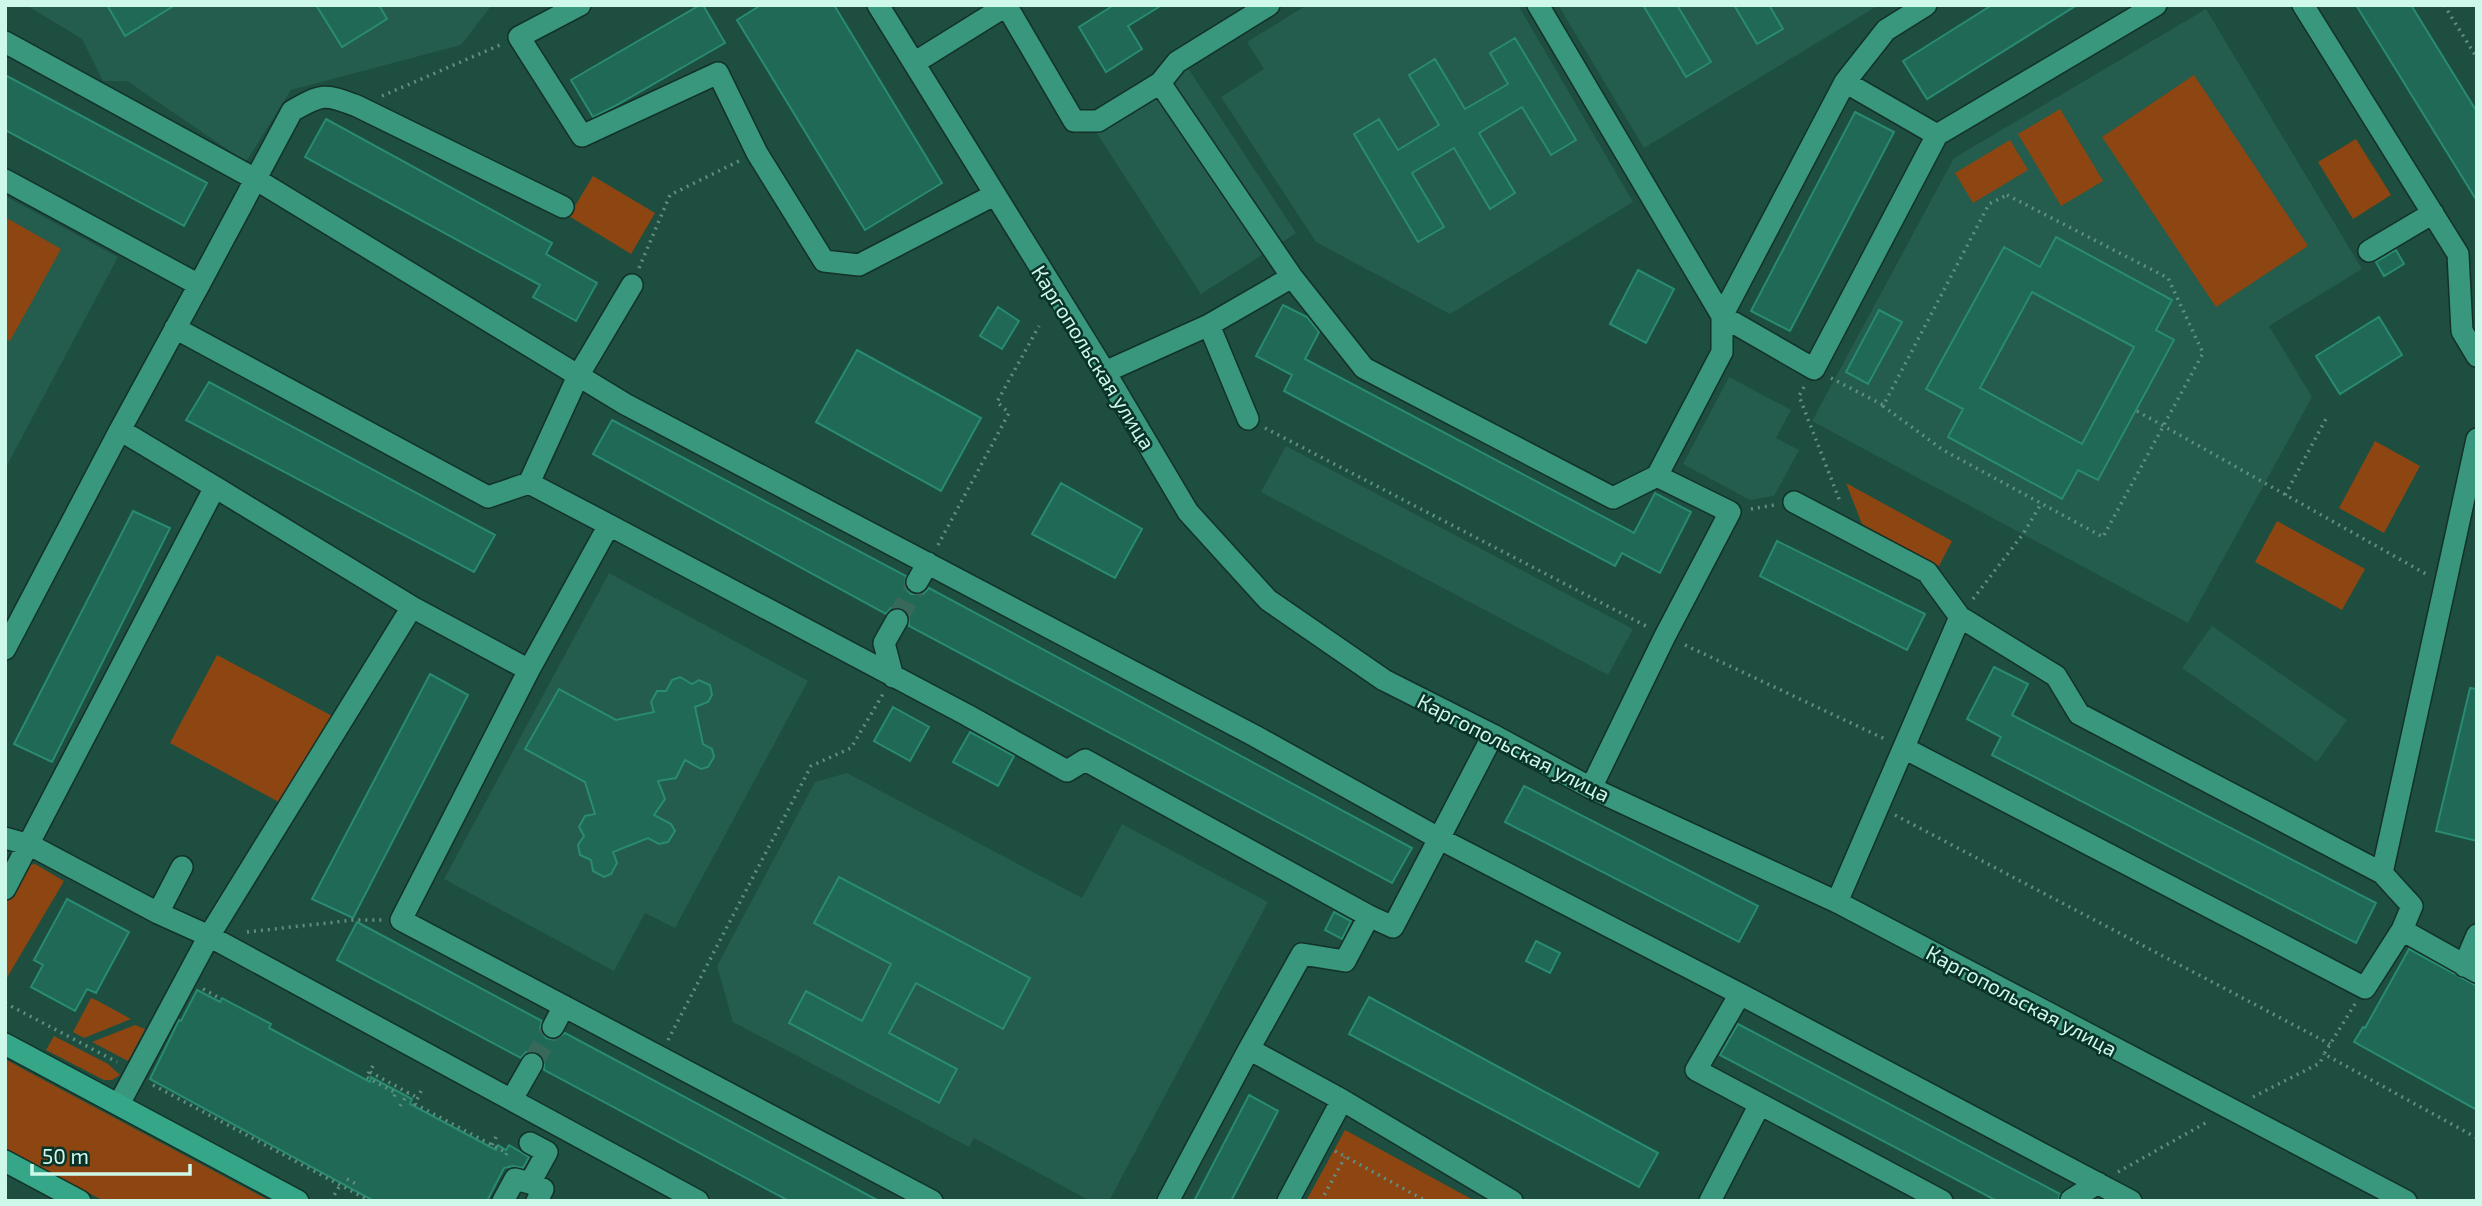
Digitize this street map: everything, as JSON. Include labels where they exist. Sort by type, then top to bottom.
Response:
[{"type":"main road","points":[[5,1044],[298,1201]]},
{"type":"main road","points":[[5,1161],[80,1201]]},
{"type":"street","points":[[580,5],[519,37],[582,136],[718,74],[757,153],[824,261],[859,265],[994,195]]},
{"type":"street","name":"Каргопольская улица","points":[[878,5],[1105,372],[1188,512],[1268,600],[1384,680],[1591,788],[1837,902],[2406,1201]]},
{"type":"street","points":[[914,63],[1006,5],[1074,121],[1098,121],[1160,83],[1177,62],[1269,5]]},
{"type":"street","points":[[1538,5],[1722,316],[1814,369],[1937,135],[2156,5]]},
{"type":"street","points":[[1160,83],[1293,277],[1364,368],[1613,498],[1657,476],[1722,352],[1722,316],[1845,82],[1886,30],[1926,5]]},
{"type":"street","points":[[2303,5],[2458,254],[2462,331],[2477,356]]},
{"type":"street","points":[[5,42],[257,180],[625,404],[1255,736],[1440,839],[2131,1201]]},
{"type":"street","points":[[1845,82],[1937,135]]},
{"type":"street","points":[[5,649],[292,111],[316,97],[331,96],[564,206]]},
{"type":"street","points":[[5,180],[200,285]]},
{"type":"street","points":[[2369,251],[2433,213]]},
{"type":"street","points":[[1105,372],[1209,324],[1293,277]]},
{"type":"street","points":[[175,328],[488,496],[529,482],[578,376],[632,285]]},
{"type":"street","points":[[1209,324],[1248,419]]},
{"type":"street","points":[[120,430],[412,607],[529,670]]},
{"type":"street","points":[[2382,873],[2477,439]]},
{"type":"street","points":[[1591,788],[1665,636],[1730,512],[1657,476]]},
{"type":"street","points":[[529,482],[1068,771],[1085,760],[1393,928],[1493,735]]},
{"type":"street","points":[[5,889],[215,487]]},
{"type":"street","points":[[1794,502],[1927,572],[1960,617],[2056,676],[2079,714],[2382,873],[2412,906],[2402,930],[2365,988],[1904,748]]},
{"type":"street","points":[[609,525],[529,670],[401,920],[932,1201]]},
{"type":"street","points":[[916,582],[928,563]]},
{"type":"street","points":[[119,1104],[209,936],[412,607]]},
{"type":"street","points":[[1837,902],[1960,617]]},
{"type":"street","points":[[893,677],[884,643],[897,620]]},
{"type":"street","points":[[5,838],[30,845],[158,913],[209,936],[698,1201]]},
{"type":"street","points":[[158,913],[182,867]]},
{"type":"street","points":[[1168,1201],[1302,954],[1345,961],[1369,916]]},
{"type":"street","points":[[2402,930],[2470,969],[2477,935]]},
{"type":"street","points":[[1740,994],[1696,1070],[1942,1201]]},
{"type":"street","points":[[553,1027],[564,1006]]},
{"type":"street","points":[[1249,1049],[1342,1100],[1512,1201]]},
{"type":"street","points":[[512,1099],[532,1064]]},
{"type":"street","points":[[1287,1201],[1342,1100]]},
{"type":"street","points":[[1710,1201],[1760,1104]]},
{"type":"street","points":[[503,1201],[515,1179],[533,1192],[547,1152],[530,1143]]},
{"type":"street","points":[[2071,1200],[2098,1183]]},
{"type":"path","points":[[2444,5],[2477,58]]},
{"type":"path","points":[[357,106],[519,37]]},
{"type":"path","points":[[632,285],[670,195],[757,153]]},
{"type":"path","points":[[1852,532],[1799,396],[1814,369],[1883,405],[1943,450],[2103,537],[2203,353],[2168,278],[2007,195],[1989,204],[1883,405]]},
{"type":"path","points":[[928,563],[1009,413],[997,402],[1039,326]]},
{"type":"path","points":[[2137,411],[2446,585]]},
{"type":"path","points":[[2285,495],[2328,415]]},
{"type":"path","points":[[1248,419],[1665,636],[1904,748]]},
{"type":"path","points":[[1730,512],[1794,502]]},
{"type":"path","points":[[1960,617],[2023,534],[2040,503]]},
{"type":"path","points":[[659,1056],[811,766],[850,748],[893,677]]},
{"type":"path","points":[[1878,806],[2330,1044]]},
{"type":"path","points":[[209,936],[354,920],[401,920]]},
{"type":"path","points":[[2365,988],[2324,1054],[2477,1138]]},
{"type":"path","points":[[205,990],[221,999]]},
{"type":"path","points":[[5,1003],[370,1201]]},
{"type":"path","points":[[373,1066],[366,1077],[396,1093],[392,1099],[401,1105],[408,1092]]},
{"type":"path","points":[[370,1072],[418,1098]]},
{"type":"path","points":[[421,1091],[415,1104],[507,1153],[506,1155]]},
{"type":"path","points":[[492,1145],[498,1133]]},
{"type":"path","points":[[1321,1201],[1345,1157],[1426,1201]]},
{"type":"path","points":[[347,1179],[359,1184],[354,1192]]},
{"type":"path","points":[[331,1201],[340,1185]]},
{"type":"shaded area","points":[[26,5],[492,5],[461,45],[291,90],[246,162],[127,81],[103,81],[82,39]]},
{"type":"shaded area","points":[[1307,5],[1518,5],[1633,202],[1450,314],[1316,242],[1221,97],[1264,69],[1247,42]]},
{"type":"shaded area","points":[[1558,5],[1879,5],[1644,148]]},
{"type":"shaded area","points":[[2206,9],[2362,269],[2269,326],[2312,397],[2188,623],[1812,421],[1954,158]]},
{"type":"shaded area","points":[[1188,68],[1296,233],[1201,294],[1094,129]]},
{"type":"shaded area","points":[[2194,75],[2308,246],[2216,307],[2102,137]]},
{"type":"shaded area","points":[[2060,109],[2103,181],[2061,206],[2018,134]]},
{"type":"shaded area","points":[[2356,139],[2391,195],[2353,219],[2318,162]]},
{"type":"shaded area","points":[[2010,140],[2028,170],[1973,203],[1955,173]]},
{"type":"shaded area","points":[[593,176],[655,213],[631,254],[569,216]]},
{"type":"shaded area","points":[[5,196],[118,257],[5,469]]},
{"type":"shaded area","points":[[5,217],[61,249],[10,341],[5,338]]},
{"type":"shaded area","points":[[1729,377],[1791,410],[1776,438],[1799,450],[1774,496],[1750,500],[1683,464]]},
{"type":"shaded area","points":[[2375,441],[2420,466],[2384,533],[2339,508]]},
{"type":"shaded area","points":[[1286,446],[1633,629],[1608,675],[1261,492]]},
{"type":"shaded area","points":[[1846,483],[1952,541],[1939,566],[1862,524]]},
{"type":"shaded area","points":[[2277,521],[2365,569],[2342,610],[2255,562]]},
{"type":"shaded area","points":[[609,573],[808,681],[675,928],[645,913],[614,971],[444,879]]},
{"type":"shaded area","points":[[2212,626],[2347,720],[2317,762],[2182,668]]},
{"type":"shaded area","points":[[217,655],[336,718],[288,807],[170,743]]},
{"type":"shaded area","points":[[847,773],[1082,898],[1122,824],[1268,902],[1109,1201],[1090,1201],[974,1138],[969,1147],[733,1022],[717,966],[815,782]]},
{"type":"shaded area","points":[[35,864],[64,881],[5,981],[5,895],[22,867]]},
{"type":"shaded area","points":[[91,998],[131,1019],[84,1038],[73,1032]]},
{"type":"shaded area","points":[[135,1025],[145,1029],[128,1061],[92,1042]]},
{"type":"shaded area","points":[[54,1036],[108,1064],[120,1075],[112,1080],[104,1080],[46,1050]]},
{"type":"shaded area","points":[[5,1059],[270,1201],[104,1201],[5,1148]]},
{"type":"shaded area","points":[[1345,1130],[1475,1201],[1306,1201]]},
{"type":"building","points":[[107,5],[175,5],[125,36]]},
{"type":"building","points":[[316,5],[379,5],[387,19],[342,47]]},
{"type":"building","points":[[703,5],[725,43],[593,117],[571,80]]},
{"type":"building","points":[[761,5],[834,5],[942,183],[865,230],[737,20]]},
{"type":"building","points":[[1114,5],[1162,5],[1128,26],[1142,49],[1106,72],[1079,27]]},
{"type":"building","points":[[1643,5],[1677,5],[1711,62],[1686,77]]},
{"type":"building","points":[[1734,5],[1769,5],[1783,29],[1757,44]]},
{"type":"building","points":[[1992,5],[2077,5],[1927,99],[1903,61]]},
{"type":"building","points":[[2356,5],[2411,5],[2477,112],[2477,201]]},
{"type":"building","points":[[1515,38],[1576,140],[1551,155],[1522,107],[1479,133],[1515,193],[1490,209],[1454,148],[1412,173],[1444,227],[1418,242],[1354,134],[1379,119],[1398,150],[1439,125],[1409,75],[1435,59],[1465,109],[1508,84],[1490,53]]},
{"type":"building","points":[[5,75],[207,183],[184,226],[5,130]]},
{"type":"building","points":[[1855,112],[1894,132],[1790,331],[1751,311]]},
{"type":"building","points":[[326,119],[552,243],[546,254],[597,283],[576,321],[533,297],[540,285],[305,157]]},
{"type":"building","points":[[2056,237],[2172,300],[2156,330],[2174,340],[2098,480],[2078,470],[2062,499],[1948,437],[1963,409],[1926,389],[2004,247],[2040,267]],"holes":[[[2032,292],[2134,347],[2082,444],[1980,388]]]},
{"type":"building","points":[[2396,250],[2404,264],[2384,276],[2376,262]]},
{"type":"building","points":[[1638,270],[1674,289],[1646,343],[1610,324]]},
{"type":"building","points":[[1283,305],[1307,317],[1319,332],[1305,359],[1634,533],[1655,493],[1691,512],[1660,573],[1622,553],[1615,566],[1284,391],[1292,375],[1256,356]]},
{"type":"building","points":[[998,307],[1019,321],[1002,349],[980,336]]},
{"type":"building","points":[[1879,310],[1902,322],[1868,384],[1846,372]]},
{"type":"building","points":[[2379,317],[2402,355],[2340,394],[2316,356]]},
{"type":"building","points":[[857,350],[981,418],[941,491],[816,422]]},
{"type":"building","points":[[209,382],[495,535],[474,572],[186,420]]},
{"type":"building","points":[[612,420],[906,576],[905,588],[911,594],[923,594],[929,588],[1412,848],[1392,883],[909,626],[909,614],[903,608],[891,608],[886,614],[593,454]]},
{"type":"building","points":[[1061,483],[1142,529],[1115,578],[1032,534]]},
{"type":"building","points":[[133,511],[170,528],[52,762],[14,744]]},
{"type":"building","points":[[1777,541],[1925,614],[1907,650],[1760,576]]},
{"type":"building","points":[[1994,667],[2028,684],[2012,715],[2376,903],[2356,943],[1992,755],[2001,737],[1967,719]]},
{"type":"building","points":[[430,674],[468,695],[353,918],[312,899]]},
{"type":"building","points":[[680,677],[692,684],[699,680],[710,685],[712,695],[708,702],[695,707],[703,744],[712,749],[714,757],[708,767],[701,769],[685,760],[676,778],[658,781],[665,799],[654,815],[671,824],[675,831],[668,842],[659,844],[648,838],[613,852],[617,863],[611,874],[604,877],[593,871],[591,860],[580,855],[578,845],[584,836],[579,827],[585,816],[595,814],[585,782],[525,749],[559,689],[616,720],[654,712],[651,702],[657,691],[666,691],[672,680]]},
{"type":"building","points":[[2470,688],[2477,689],[2477,841],[2436,831]]},
{"type":"building","points":[[893,707],[929,727],[910,761],[874,741]]},
{"type":"building","points":[[970,732],[1014,756],[998,786],[953,762]]},
{"type":"building","points":[[1524,786],[1758,906],[1739,942],[1505,822]]},
{"type":"building","points":[[839,877],[1030,978],[1003,1029],[916,983],[889,1033],[957,1069],[939,1103],[789,1023],[806,991],[862,1021],[891,964],[814,923]]},
{"type":"building","points":[[67,899],[129,932],[96,993],[87,989],[75,1011],[31,987],[43,965],[34,960]]},
{"type":"building","points":[[1334,912],[1351,921],[1342,939],[1325,930]]},
{"type":"building","points":[[357,922],[542,1021],[540,1028],[546,1038],[554,1040],[565,1033],[879,1201],[789,1201],[544,1070],[544,1058],[538,1052],[526,1052],[521,1058],[337,960]]},
{"type":"building","points":[[1536,941],[1560,953],[1550,973],[1526,961]]},
{"type":"building","points":[[2409,949],[2477,986],[2477,1110],[2354,1042],[2363,1027],[2365,1028]]},
{"type":"building","points":[[197,990],[220,1002],[222,998],[271,1024],[269,1028],[370,1082],[371,1077],[412,1099],[410,1104],[496,1150],[498,1145],[506,1150],[509,1145],[529,1157],[523,1168],[504,1168],[487,1201],[374,1201],[150,1079]]},
{"type":"building","points":[[1369,997],[1658,1153],[1639,1187],[1349,1034]]},
{"type":"building","points":[[1738,1024],[2060,1194],[2058,1201],[1997,1201],[1720,1055]]},
{"type":"building","points":[[1249,1095],[1278,1111],[1231,1201],[1194,1201]]},
{"type":"tunnel","points":[[897,620],[917,582]]},
{"type":"tunnel","points":[[532,1064],[553,1027]]}]
